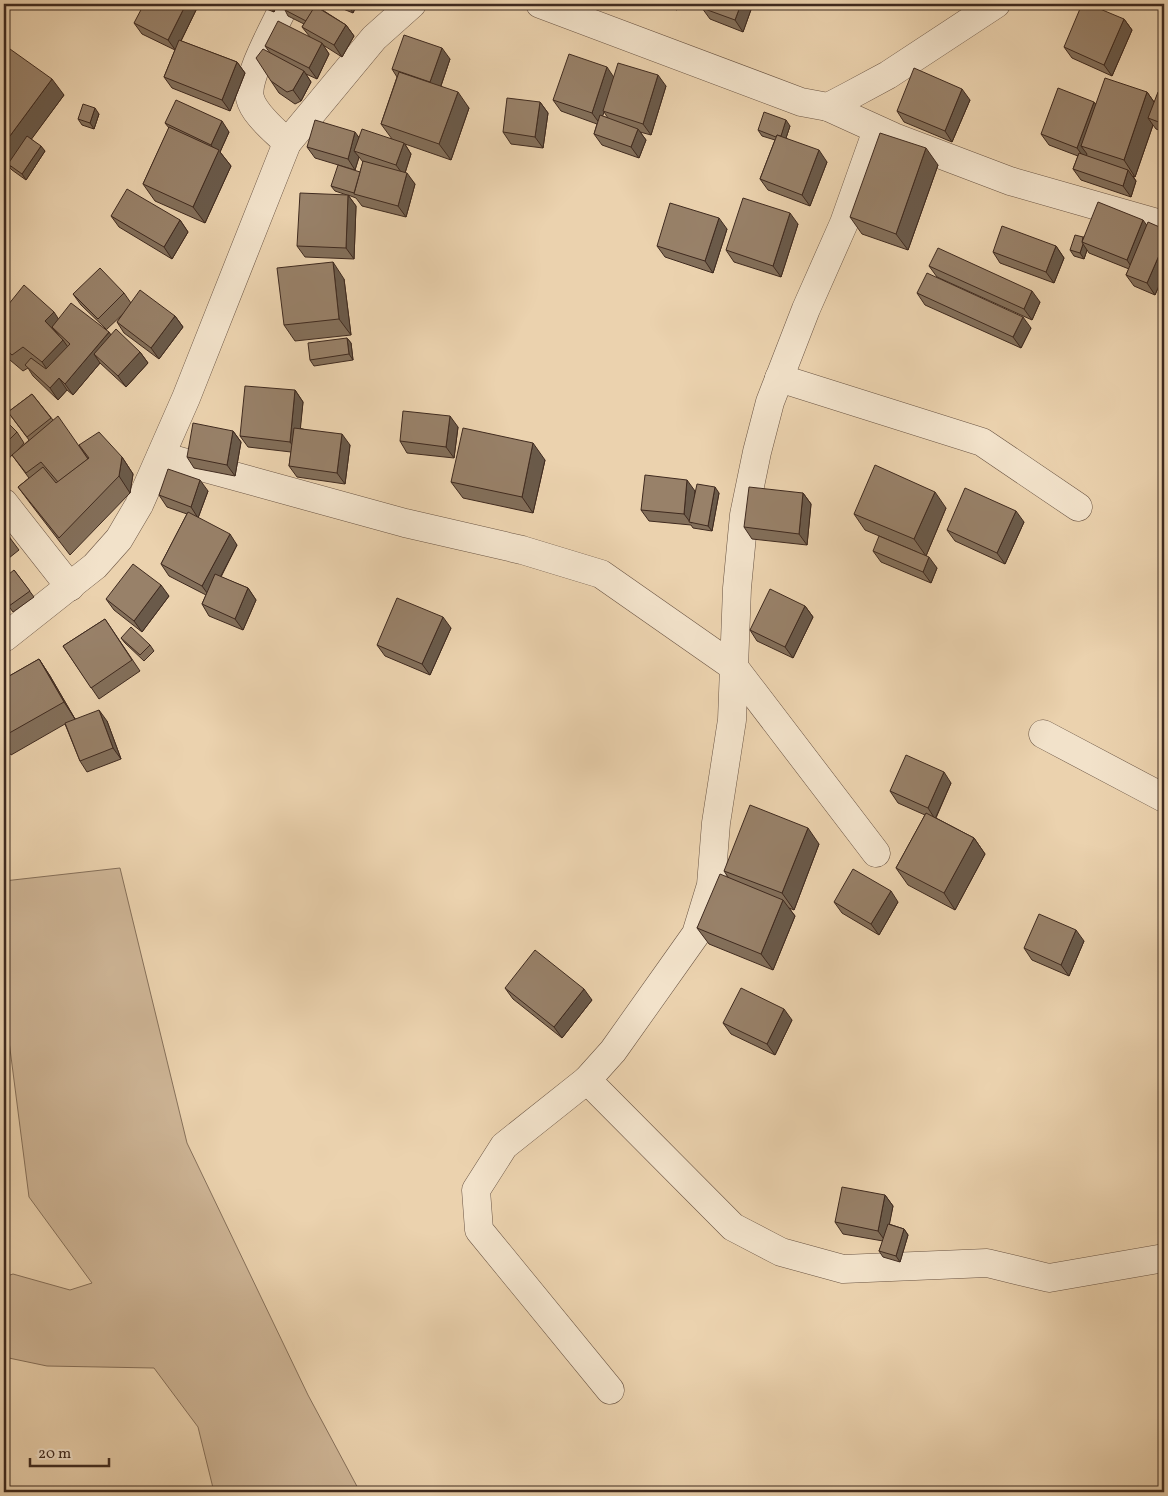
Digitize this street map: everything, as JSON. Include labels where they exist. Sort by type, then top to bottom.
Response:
[{"type":"street","points":[[285,4],[250,81],[250,98],[260,114],[287,143]]},
{"type":"street","points":[[4,638],[95,566],[119,539],[140,505],[161,456],[287,143],[374,38],[412,4]]},
{"type":"street","points":[[540,4],[801,102],[828,107],[877,130],[1010,181],[1164,225]]},
{"type":"street","points":[[828,107],[888,75],[996,4]]},
{"type":"street","points":[[610,1390],[479,1230],[476,1190],[504,1146],[587,1080],[613,1051],[696,934],[711,885],[716,823],[732,720],[737,588],[744,515],[763,427],[779,378],[806,309],[844,223],[877,130]]},
{"type":"street","points":[[779,378],[982,442],[1078,507]]},
{"type":"street","points":[[161,456],[405,523],[522,550],[601,574],[734,667],[876,853]]},
{"type":"street","points":[[4,503],[70,587]]},
{"type":"street","points":[[1043,734],[1164,798]]},
{"type":"street","points":[[587,1080],[732,1227],[781,1252],[844,1269],[987,1263],[1049,1278],[1164,1258]]},
{"type":"shaded area","points":[[120,868],[187,1143],[308,1395],[360,1492],[214,1492],[198,1427],[154,1368],[47,1366],[4,1357],[4,1277],[13,1274],[70,1290],[92,1283],[29,1197],[4,1002],[4,881]]},
{"type":"building","points":[[144,4],[186,4],[168,40],[134,23]]},
{"type":"building","points":[[288,4],[317,4],[306,21],[285,10]]},
{"type":"building","points":[[703,4],[741,4],[735,20],[702,8]]},
{"type":"building","points":[[1082,4],[1088,4],[1124,19],[1104,65],[1064,47]]},
{"type":"building","points":[[315,6],[346,25],[334,45],[302,27]]},
{"type":"building","points":[[278,21],[322,43],[309,68],[265,46]]},
{"type":"building","points":[[404,35],[442,48],[430,82],[392,69]]},
{"type":"building","points":[[179,40],[237,62],[222,100],[164,77]]},
{"type":"building","points":[[10,49],[52,79],[4,144],[4,58]]},
{"type":"building","points":[[263,49],[304,71],[293,90],[287,92],[271,81],[256,58]]},
{"type":"building","points":[[569,54],[607,67],[592,113],[553,100]]},
{"type":"building","points":[[618,63],[658,75],[643,124],[603,111]]},
{"type":"building","points":[[914,68],[962,89],[945,131],[897,111]]},
{"type":"building","points":[[399,72],[458,92],[439,144],[381,124]]},
{"type":"building","points":[[1105,78],[1147,92],[1124,160],[1081,146]]},
{"type":"building","points":[[1058,88],[1094,102],[1077,148],[1041,134]]},
{"type":"building","points":[[1158,92],[1164,95],[1164,124],[1148,118]]},
{"type":"building","points":[[507,98],[540,102],[535,137],[503,132]]},
{"type":"building","points":[[176,100],[222,121],[211,145],[165,123]]},
{"type":"building","points":[[83,104],[95,108],[90,123],[78,119]]},
{"type":"building","points":[[764,112],[786,120],[781,136],[777,135],[776,137],[758,130]]},
{"type":"building","points":[[600,115],[638,129],[631,147],[594,134]]},
{"type":"building","points":[[315,120],[355,132],[348,159],[307,147]]},
{"type":"building","points":[[169,127],[219,150],[193,207],[143,184]]},
{"type":"building","points":[[362,129],[404,143],[396,165],[354,151]]},
{"type":"building","points":[[880,133],[926,148],[896,234],[850,217]]},
{"type":"building","points":[[777,135],[819,150],[802,195],[760,179]]},
{"type":"building","points":[[27,136],[41,146],[22,174],[8,164]]},
{"type":"building","points":[[1079,153],[1128,170],[1123,186],[1073,169]]},
{"type":"building","points":[[363,161],[407,173],[398,206],[354,194]]},
{"type":"building","points":[[338,165],[360,172],[354,193],[331,186]]},
{"type":"building","points":[[127,189],[180,220],[164,247],[111,216]]},
{"type":"building","points":[[300,193],[348,195],[346,248],[297,246]]},
{"type":"building","points":[[743,198],[790,213],[773,266],[726,250]]},
{"type":"building","points":[[1098,202],[1143,220],[1127,260],[1082,242]]},
{"type":"building","points":[[670,203],[719,218],[705,261],[657,246]]},
{"type":"building","points":[[1148,222],[1164,229],[1164,244],[1147,283],[1126,275]]},
{"type":"building","points":[[1002,226],[1056,246],[1046,272],[993,252]]},
{"type":"building","points":[[1075,235],[1083,237],[1080,253],[1070,250]]},
{"type":"building","points":[[938,248],[1032,291],[1024,309],[929,266]]},
{"type":"building","points":[[333,262],[339,319],[284,325],[277,268]]},
{"type":"building","points":[[100,268],[124,293],[98,319],[73,294]]},
{"type":"building","points":[[927,273],[1023,317],[1013,337],[917,293]]},
{"type":"building","points":[[24,285],[54,312],[45,321],[63,340],[42,362],[23,347],[12,355],[4,348],[4,310]]},
{"type":"building","points":[[140,290],[175,316],[151,348],[117,322]]},
{"type":"building","points":[[71,303],[109,332],[65,384],[59,378],[50,388],[25,365],[31,358],[46,369],[70,344],[52,327]]},
{"type":"building","points":[[116,329],[140,352],[118,376],[94,354]]},
{"type":"building","points":[[347,338],[349,354],[310,360],[308,343]]},
{"type":"building","points":[[245,386],[295,390],[290,442],[240,436]]},
{"type":"building","points":[[32,394],[51,418],[27,437],[8,412]]},
{"type":"building","points":[[403,411],[450,416],[446,447],[400,441]]},
{"type":"building","points":[[58,416],[88,459],[58,482],[41,462],[26,473],[12,455]]},
{"type":"building","points":[[4,419],[17,432],[4,445]]},
{"type":"building","points":[[193,423],[233,431],[227,465],[187,457]]},
{"type":"building","points":[[294,428],[342,434],[337,473],[289,466]]},
{"type":"building","points":[[463,428],[533,443],[522,497],[451,482]]},
{"type":"building","points":[[99,432],[122,457],[119,476],[59,538],[18,487],[43,467],[56,483],[89,458],[79,445]]},
{"type":"building","points":[[875,465],[935,492],[914,539],[854,514]]},
{"type":"building","points":[[168,469],[200,480],[191,507],[159,495]]},
{"type":"building","points":[[645,475],[687,480],[684,514],[641,510]]},
{"type":"building","points":[[697,484],[715,487],[708,526],[689,522]]},
{"type":"building","points":[[749,487],[803,493],[799,534],[744,527]]},
{"type":"building","points":[[965,488],[1016,511],[997,553],[947,530]]},
{"type":"building","points":[[188,512],[230,534],[202,586],[161,564]]},
{"type":"building","points":[[4,530],[11,539],[4,545]]},
{"type":"building","points":[[879,536],[929,557],[923,572],[873,551]]},
{"type":"building","points":[[133,564],[161,585],[134,621],[106,599]]},
{"type":"building","points":[[14,570],[30,591],[9,606],[4,599],[4,578]]},
{"type":"building","points":[[215,574],[248,588],[235,619],[202,604]]},
{"type":"building","points":[[770,589],[805,606],[785,647],[750,630]]},
{"type":"building","points":[[397,598],[443,617],[422,664],[377,645]]},
{"type":"building","points":[[105,619],[132,660],[91,688],[63,646]]},
{"type":"building","points":[[131,627],[150,645],[140,655],[121,638]]},
{"type":"building","points":[[39,659],[64,702],[4,736],[4,679]]},
{"type":"building","points":[[99,710],[113,748],[80,761],[65,723]]},
{"type":"building","points":[[906,755],[944,772],[928,808],[890,791]]},
{"type":"building","points":[[750,805],[808,828],[782,893],[724,871]]},
{"type":"building","points":[[926,813],[974,838],[944,893],[896,868]]},
{"type":"building","points":[[853,869],[891,891],[871,924],[834,902]]},
{"type":"building","points":[[720,874],[783,900],[761,954],[697,928]]},
{"type":"building","points":[[1039,914],[1076,930],[1061,965],[1024,948]]},
{"type":"building","points":[[535,950],[584,989],[554,1027],[505,988]]},
{"type":"building","points":[[741,988],[784,1009],[767,1044],[723,1023]]},
{"type":"building","points":[[842,1187],[885,1195],[878,1231],[835,1222]]},
{"type":"building","points":[[888,1224],[904,1229],[896,1256],[879,1251]]}]
